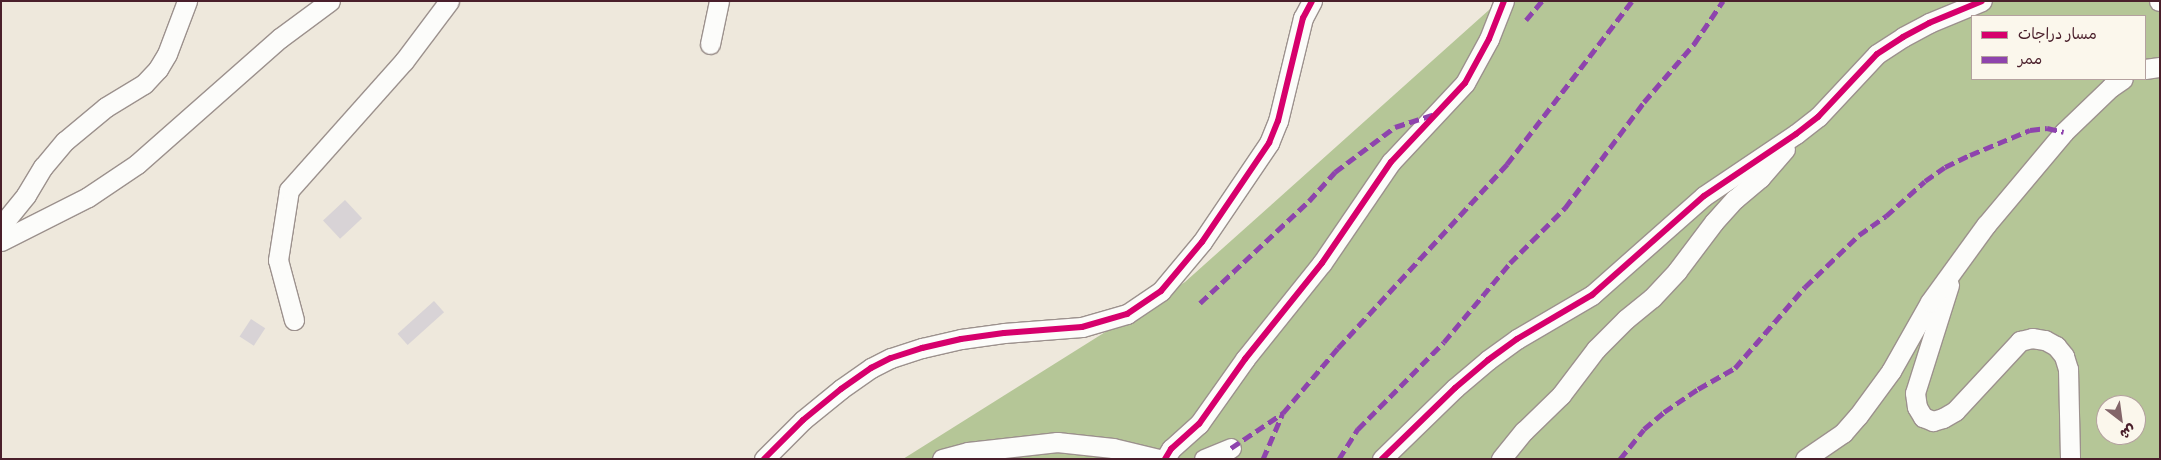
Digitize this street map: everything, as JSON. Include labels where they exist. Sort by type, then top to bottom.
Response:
[{"type":"street","points":[[1,226],[26,195],[43,167],[65,141],[106,107],[144,84],[158,69],[167,54],[187,1]]},
{"type":"street","points":[[1,241],[88,197],[137,164],[280,38],[330,1]]},
{"type":"street","points":[[294,320],[278,260],[289,190],[404,61],[449,1]]},
{"type":"street","points":[[710,44],[719,1]]},
{"type":"street","points":[[764,459],[804,420],[841,389],[872,368],[891,358],[922,348],[962,339],[1004,333],[1082,328],[1127,314],[1161,291],[1202,242],[1269,142],[1278,121],[1303,18],[1312,1]]},
{"type":"street","points":[[1165,459],[1171,449],[1199,424],[1245,359],[1322,263],[1362,201],[1391,162],[1465,83],[1489,39],[1504,1]]},
{"type":"street","points":[[1382,459],[1455,388],[1488,360],[1517,339],[1592,295],[1704,196],[1796,134],[1824,112],[1877,54],[1902,37],[1929,23],[1982,1]]},
{"type":"street","points":[[2146,69],[2160,67]]},
{"type":"street","points":[[1805,459],[1843,433],[1874,396],[1926,309],[1986,225],[2064,132],[2111,87],[2122,80]]},
{"type":"street","points":[[1501,459],[1524,431],[1561,395],[1596,349],[1626,319],[1652,298],[1677,271],[1714,222],[1735,199],[1760,178],[1796,134]]},
{"type":"street","points":[[1952,274],[1915,393],[1917,407],[1923,416],[1933,420],[1943,418],[1955,411],[1972,395],[2004,356],[2020,341],[2032,338],[2045,340],[2056,346],[2064,356],[2068,369],[2070,459]]},
{"type":"street","points":[[942,459],[968,452],[1057,442],[1113,448],[1159,459]]},
{"type":"street","points":[[1204,459],[1231,448]]},
{"type":"green space","points":[[1499,1],[2160,1],[2160,459],[903,459],[1185,282]]},
{"type":"building","points":[[345,200],[362,218],[340,239],[323,220]]},
{"type":"building","points":[[434,301],[444,312],[408,345],[398,334]]},
{"type":"building","points":[[251,319],[265,328],[254,346],[240,337]]},
{"type":"marked path","points":[[1526,20],[1542,1]]},
{"type":"marked path","points":[[1231,448],[1283,413],[1338,348],[1507,164],[1632,1]]},
{"type":"marked path","points":[[1339,459],[1358,429],[1444,342],[1510,263],[1565,208],[1644,102],[1694,44],[1723,1]]},
{"type":"marked path","points":[[1200,303],[1309,201],[1335,172],[1395,127],[1433,115]]},
{"type":"marked path","points":[[1620,459],[1644,429],[1664,412],[1698,389],[1735,368],[1805,287],[1859,235],[1886,216],[1925,181],[1945,167],[2030,130],[2047,128],[2064,132]]},
{"type":"marked path","points":[[1263,459],[1282,415]]},
{"type":"cycle path","points":[[764,459],[803,420],[841,389],[871,368],[891,358],[922,348],[961,339],[1004,333],[1082,327],[1127,314],[1161,291],[1202,242],[1269,143],[1278,121],[1303,18],[1312,1]]},
{"type":"cycle path","points":[[1165,459],[1171,449],[1199,424],[1245,359],[1322,263],[1391,162],[1465,83],[1489,39],[1504,1]]},
{"type":"cycle path","points":[[1382,459],[1455,388],[1488,360],[1517,339],[1592,295],[1704,196],[1818,117],[1877,54],[1929,23],[1982,1]]}]
